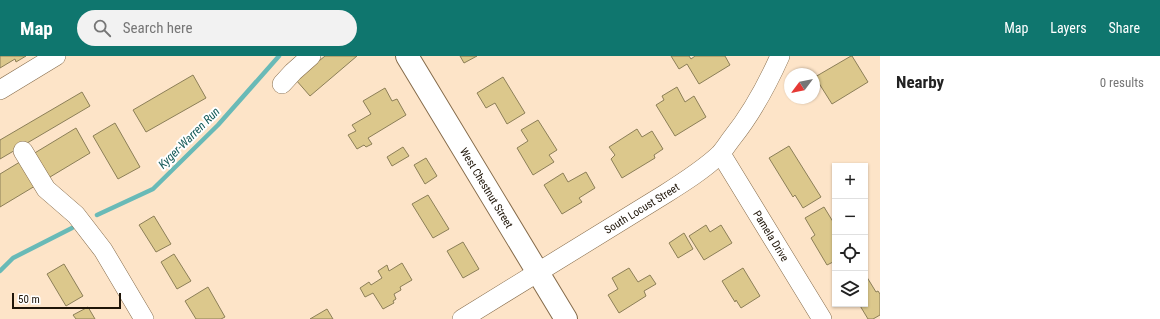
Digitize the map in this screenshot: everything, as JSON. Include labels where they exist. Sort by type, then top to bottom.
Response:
[{"type":"main road","name":"West Chestnut Street","points":[[407,56],[566,319]]},
{"type":"street","points":[[0,90],[56,56]]},
{"type":"street","points":[[282,84],[292,72],[311,56]]},
{"type":"street","name":"South Locust Street","points":[[462,319],[678,186],[720,154],[750,113],[770,78],[780,56]]},
{"type":"street","points":[[23,151],[46,189],[76,215],[103,250],[144,319]]},
{"type":"street","name":"Pamela Drive","points":[[720,154],[822,319]]},
{"type":"building","points":[[0,56],[26,56],[16,62],[15,59],[0,68]]},
{"type":"building","points":[[325,56],[357,56],[310,96],[296,80]]},
{"type":"building","points":[[460,56],[477,56],[464,63]]},
{"type":"building","points":[[671,56],[689,56],[691,59],[695,56],[725,56],[730,65],[699,84],[687,64],[679,69]]},
{"type":"building","points":[[852,56],[868,82],[832,104],[820,85],[820,74]]},
{"type":"building","points":[[193,75],[206,98],[146,132],[133,110]]},
{"type":"building","points":[[503,77],[525,113],[507,124],[495,103],[486,108],[477,93]]},
{"type":"building","points":[[677,87],[685,102],[694,96],[706,117],[675,136],[656,105],[664,100],[662,96]]},
{"type":"building","points":[[385,88],[392,101],[397,99],[406,115],[368,138],[372,144],[366,147],[364,145],[357,149],[348,135],[356,131],[352,125],[371,114],[363,101]]},
{"type":"building","points":[[82,92],[90,106],[0,159],[0,140]]},
{"type":"building","points":[[538,120],[557,150],[549,155],[554,162],[533,175],[517,148],[528,141],[521,130]]},
{"type":"building","points":[[115,123],[140,167],[118,179],[93,136]]},
{"type":"building","points":[[76,128],[90,153],[0,207],[0,174]]},
{"type":"building","points":[[637,129],[642,137],[652,131],[663,149],[654,155],[655,158],[622,178],[611,159],[615,155],[609,147]]},
{"type":"building","points":[[789,146],[821,197],[803,208],[795,195],[793,197],[769,158]]},
{"type":"building","points":[[403,147],[409,156],[392,166],[387,157]]},
{"type":"building","points":[[426,158],[437,176],[425,184],[414,165]]},
{"type":"building","points":[[586,172],[595,188],[579,198],[582,202],[562,214],[544,185],[563,173],[568,182]]},
{"type":"building","points":[[428,195],[449,229],[433,238],[412,204]]},
{"type":"building","points":[[824,207],[832,220],[832,262],[827,265],[811,238],[815,235],[805,218]]},
{"type":"building","points":[[154,216],[171,244],[156,252],[139,225]]},
{"type":"building","points":[[706,225],[710,232],[721,225],[732,243],[704,260],[689,236]]},
{"type":"building","points":[[684,233],[693,249],[678,258],[669,243]]},
{"type":"building","points":[[463,242],[479,269],[463,278],[447,251]]},
{"type":"building","points":[[174,254],[191,281],[177,289],[161,262]]},
{"type":"building","points":[[402,263],[412,280],[400,287],[401,290],[394,294],[396,299],[393,301],[394,303],[383,309],[373,293],[365,297],[360,288],[369,282],[371,285],[382,278],[378,271],[387,265],[389,271]]},
{"type":"building","points":[[64,264],[83,296],[66,306],[47,274]]},
{"type":"building","points":[[629,268],[638,282],[650,275],[656,284],[644,291],[646,296],[619,313],[608,295],[618,289],[612,278]]},
{"type":"building","points":[[743,268],[760,296],[741,308],[736,300],[735,302],[722,281]]},
{"type":"building","points":[[868,279],[876,292],[878,291],[880,294],[880,315],[873,319],[868,319],[861,307],[868,307]]},
{"type":"building","points":[[208,287],[225,317],[221,319],[196,319],[185,301]]},
{"type":"building","points":[[88,307],[95,319],[76,319],[73,315]]},
{"type":"building","points":[[327,309],[333,319],[310,319]]},
{"type":"waterway","name":"Kyger-Warren Run","points":[[97,215],[153,189],[218,125],[279,56]]},
{"type":"waterway","name":"Kyger-Warren Run","points":[[0,271],[13,258],[72,228]]}]
